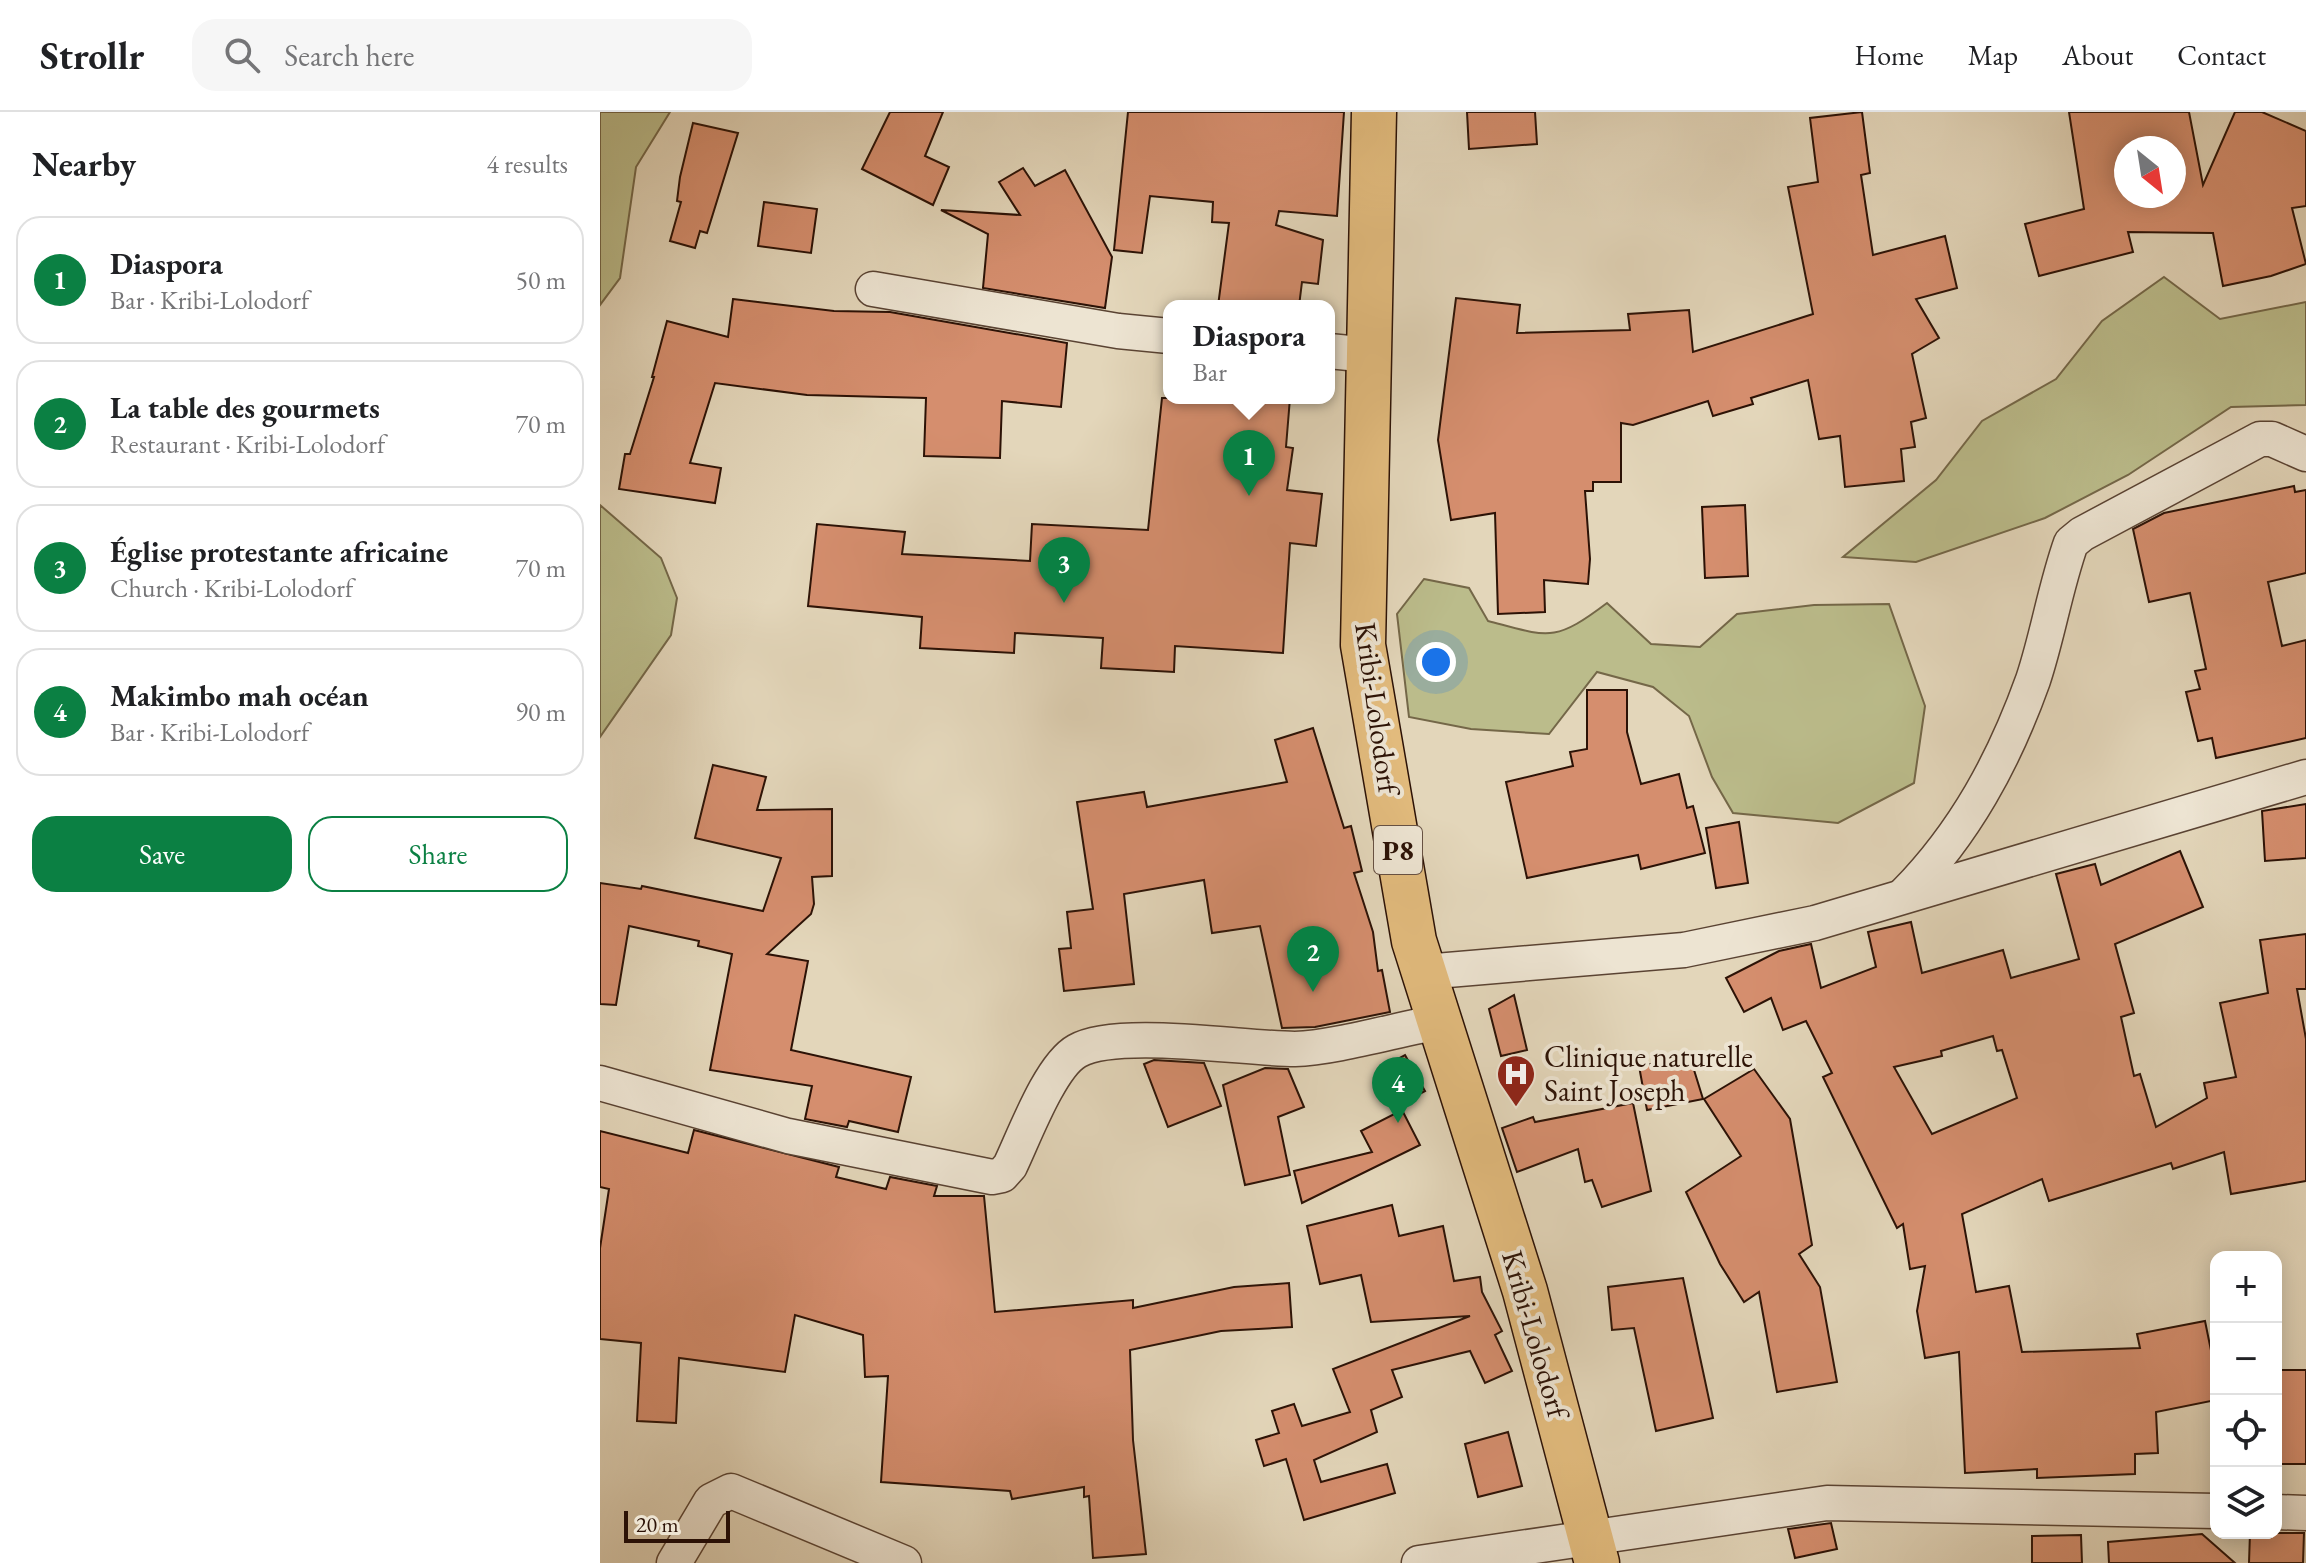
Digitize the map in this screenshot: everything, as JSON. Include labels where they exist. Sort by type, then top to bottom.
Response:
[{"type":"main road","name":"Kribi-Lolodorf","points":[[1374,112],[1349,353],[1363,645],[1414,941],[1525,1291],[1594,1549]]},
{"type":"street","points":[[873,289],[1118,331],[1163,335]]},
{"type":"street","points":[[1902,898],[1942,857],[1982,797],[2033,680],[2071,543],[2082,534],[2260,439],[2272,439],[2306,454]]},
{"type":"street","points":[[1424,972],[1684,950],[1815,923],[2015,866],[2124,828],[2306,777]]},
{"type":"street","points":[[600,1083],[788,1136],[992,1177],[1002,1175],[1010,1166],[1061,1065],[1076,1051],[1097,1043],[1199,1042],[1298,1049],[1439,1022]]},
{"type":"street","points":[[674,1563],[711,1501],[731,1491],[904,1563]]},
{"type":"street","points":[[1419,1563],[1594,1549],[1827,1503],[2210,1511]]},
{"type":"street","points":[[2282,1512],[2306,1513]]},
{"type":"green space","points":[[600,112],[670,112],[636,167],[620,278],[600,305]]},
{"type":"green space","points":[[2164,277],[2220,319],[2306,302],[2306,405],[2231,407],[2128,475],[2045,518],[1916,562],[1843,557],[1936,480],[1982,421],[2056,379],[2102,321]]},
{"type":"green space","points":[[600,505],[661,558],[677,598],[671,635],[600,737]]},
{"type":"green space","points":[[1424,579],[1469,588],[1488,621],[1525,631],[1550,633],[1562,630],[1575,625],[1607,603],[1651,644],[1700,647],[1737,614],[1814,605],[1889,604],[1925,706],[1914,783],[1838,823],[1733,813],[1712,777],[1689,716],[1653,687],[1597,672],[1549,734],[1471,729],[1409,717],[1397,614]]},
{"type":"building","points":[[890,112],[943,112],[925,156],[949,167],[933,205],[862,169]]},
{"type":"building","points":[[1128,112],[1344,112],[1337,216],[1279,211],[1276,225],[1323,240],[1318,284],[1302,282],[1300,300],[1219,300],[1229,223],[1212,222],[1213,202],[1150,196],[1142,253],[1114,250]]},
{"type":"building","points":[[1467,112],[1535,112],[1537,144],[1469,149]]},
{"type":"building","points":[[1862,112],[1870,173],[1861,175],[1873,255],[1945,236],[1957,288],[1916,299],[1939,338],[1912,354],[1926,418],[1911,422],[1915,447],[1901,449],[1904,481],[1845,487],[1840,436],[1819,439],[1808,380],[1751,398],[1753,404],[1713,416],[1708,401],[1633,425],[1621,423],[1621,482],[1593,482],[1593,491],[1585,491],[1590,559],[1588,584],[1544,580],[1545,612],[1498,614],[1495,513],[1451,520],[1438,440],[1456,298],[1520,305],[1517,333],[1630,330],[1628,314],[1689,310],[1693,352],[1813,314],[1788,187],[1818,182],[1810,118]]},
{"type":"building","points":[[2069,112],[2189,112],[2203,185],[2235,112],[2262,112],[2306,131],[2306,206],[2292,208],[2306,264],[2271,276],[2223,286],[2213,233],[2128,232],[2133,252],[2039,276],[2025,224],[2084,209]]},
{"type":"building","points":[[693,123],[738,133],[707,233],[700,231],[695,248],[670,241],[681,202],[677,201],[680,177]]},
{"type":"building","points":[[1023,168],[1035,186],[1065,170],[1112,257],[1105,308],[983,288],[988,234],[941,210],[1020,215],[999,182]]},
{"type":"building","points":[[764,202],[817,209],[811,253],[758,246]]},
{"type":"building","points":[[733,299],[834,311],[890,312],[1067,343],[1061,407],[1002,401],[1000,458],[924,456],[926,398],[807,395],[715,383],[690,463],[721,468],[715,503],[619,489],[625,454],[630,454],[654,377],[667,321],[728,337]]},
{"type":"building","points":[[1162,398],[1163,404],[1290,404],[1286,447],[1293,448],[1287,490],[1322,494],[1316,546],[1290,543],[1283,653],[1175,646],[1174,672],[1101,668],[1103,638],[1015,633],[1014,653],[920,648],[922,617],[808,606],[817,524],[905,532],[902,554],[1030,561],[1032,524],[1148,530]]},
{"type":"building","points":[[2294,486],[2295,492],[2306,490],[2306,573],[2268,582],[2282,646],[2306,640],[2306,738],[2216,758],[2212,738],[2198,741],[2186,692],[2200,689],[2195,671],[2206,669],[2190,593],[2149,602],[2133,529],[2164,513]]},
{"type":"building","points":[[1745,505],[1748,576],[1705,578],[1702,507]]},
{"type":"building","points":[[1587,690],[1627,690],[1627,732],[1641,784],[1679,774],[1687,808],[1693,806],[1705,853],[1641,869],[1638,855],[1527,878],[1506,782],[1573,766],[1570,752],[1587,749]]},
{"type":"building","points":[[1313,728],[1344,828],[1351,826],[1362,871],[1354,873],[1373,932],[1378,971],[1382,970],[1390,1012],[1315,1027],[1282,1028],[1260,926],[1212,933],[1204,880],[1124,894],[1134,984],[1064,991],[1059,949],[1071,948],[1067,912],[1093,909],[1077,802],[1144,792],[1147,807],[1287,782],[1275,740]]},
{"type":"building","points":[[713,765],[766,777],[757,810],[832,809],[832,876],[812,877],[814,904],[811,914],[767,954],[808,961],[791,1050],[911,1077],[898,1132],[849,1121],[847,1127],[805,1119],[812,1086],[710,1070],[732,954],[698,946],[699,941],[629,926],[616,1005],[600,1004],[600,883],[641,889],[642,886],[763,911],[781,858],[695,838]]},
{"type":"building","points":[[2306,804],[2306,858],[2265,861],[2262,811]]},
{"type":"building","points":[[1739,822],[1748,883],[1716,888],[1706,828]]},
{"type":"building","points":[[2180,851],[2203,907],[2115,944],[2134,1013],[2121,1017],[2134,1076],[2140,1074],[2156,1127],[2207,1098],[2204,1083],[2236,1077],[2220,1003],[2268,993],[2260,940],[2306,934],[2306,989],[2297,989],[2306,1039],[2306,1181],[2231,1194],[2224,1152],[2173,1169],[2171,1163],[2049,1201],[2042,1179],[1962,1214],[1976,1292],[2009,1286],[2022,1352],[2140,1348],[2137,1334],[2205,1321],[2210,1346],[2210,1401],[2156,1412],[2158,1453],[2135,1454],[2135,1474],[2037,1478],[2037,1469],[1965,1473],[1959,1352],[1925,1358],[1917,1311],[1925,1266],[1910,1269],[1903,1224],[1897,1228],[1823,1077],[1832,1073],[1806,1021],[1783,1030],[1771,998],[1744,1012],[1726,978],[1779,951],[1811,944],[1821,988],[1876,967],[1868,932],[1911,922],[1922,973],[2003,950],[2011,978],[2079,959],[2056,874],[2095,864],[2101,885]],"holes":[[[1993,1036],[1997,1051],[2002,1050],[2017,1098],[1932,1134],[1894,1067],[1942,1056],[1941,1051]]]},
{"type":"building","points":[[1514,995],[1527,1050],[1501,1056],[1489,1009]]},
{"type":"building","points":[[1405,1055],[1425,1091],[1401,1104],[1381,1068]]},
{"type":"building","points":[[1690,1057],[1703,1099],[1647,1110],[1639,1066]]},
{"type":"building","points":[[1154,1060],[1204,1063],[1221,1106],[1168,1127],[1144,1064]]},
{"type":"building","points":[[1265,1068],[1288,1069],[1304,1107],[1278,1117],[1290,1175],[1245,1185],[1223,1085]]},
{"type":"building","points":[[1754,1069],[1790,1119],[1812,1245],[1799,1254],[1820,1287],[1837,1382],[1777,1392],[1759,1292],[1744,1302],[1720,1264],[1686,1192],[1741,1156],[1704,1099]]},
{"type":"building","points":[[1633,1103],[1651,1191],[1602,1207],[1592,1180],[1585,1182],[1578,1149],[1517,1172],[1502,1128],[1533,1117],[1535,1122]]},
{"type":"building","points":[[1402,1110],[1420,1145],[1302,1203],[1294,1171],[1372,1152],[1361,1131]]},
{"type":"building","points":[[694,1130],[839,1167],[836,1177],[886,1189],[890,1177],[937,1186],[934,1196],[984,1196],[995,1312],[1133,1300],[1133,1308],[1234,1287],[1289,1283],[1292,1327],[1221,1331],[1130,1350],[1133,1440],[1146,1554],[1093,1558],[1089,1496],[1084,1497],[1084,1487],[1012,1499],[1010,1491],[881,1482],[888,1376],[865,1377],[863,1335],[795,1315],[785,1372],[679,1358],[676,1423],[637,1421],[641,1343],[600,1339],[600,1248],[609,1189],[600,1187],[600,1131],[688,1153]]},
{"type":"building","points":[[1392,1205],[1399,1236],[1443,1226],[1454,1281],[1480,1277],[1482,1292],[1502,1331],[1495,1335],[1512,1371],[1485,1383],[1470,1351],[1392,1370],[1402,1397],[1371,1410],[1377,1432],[1314,1460],[1321,1482],[1387,1464],[1395,1493],[1304,1520],[1286,1459],[1264,1466],[1256,1440],[1279,1433],[1272,1411],[1294,1404],[1302,1426],[1350,1412],[1333,1369],[1470,1316],[1371,1322],[1361,1275],[1320,1284],[1307,1226]]},
{"type":"building","points":[[1683,1278],[1713,1418],[1656,1431],[1634,1328],[1612,1330],[1608,1287]]},
{"type":"building","points":[[2282,1370],[2306,1370],[2306,1464],[2282,1464]]},
{"type":"building","points":[[1508,1432],[1522,1486],[1478,1497],[1465,1444]]},
{"type":"building","points":[[1831,1523],[1837,1549],[1795,1558],[1788,1529]]},
{"type":"building","points":[[2282,1533],[2304,1533],[2303,1563],[2249,1563],[2250,1539],[2282,1539]]},
{"type":"building","points":[[2202,1534],[2235,1563],[2109,1563],[2108,1542]]},
{"type":"building","points":[[2081,1535],[2082,1563],[2032,1563],[2032,1536]]},
{"type":"place","name":"Diaspora","points":[[1249,496]]},
{"type":"place","name":"Église protestante africaine","points":[[1064,603]]},
{"type":"place","name":"La table des gourmets","points":[[1313,992]]},
{"type":"place","name":"Clinique naturelle Saint Joseph","points":[[1516,1108]]},
{"type":"place","name":"Makimbo mah océan","points":[[1398,1123]]}]
